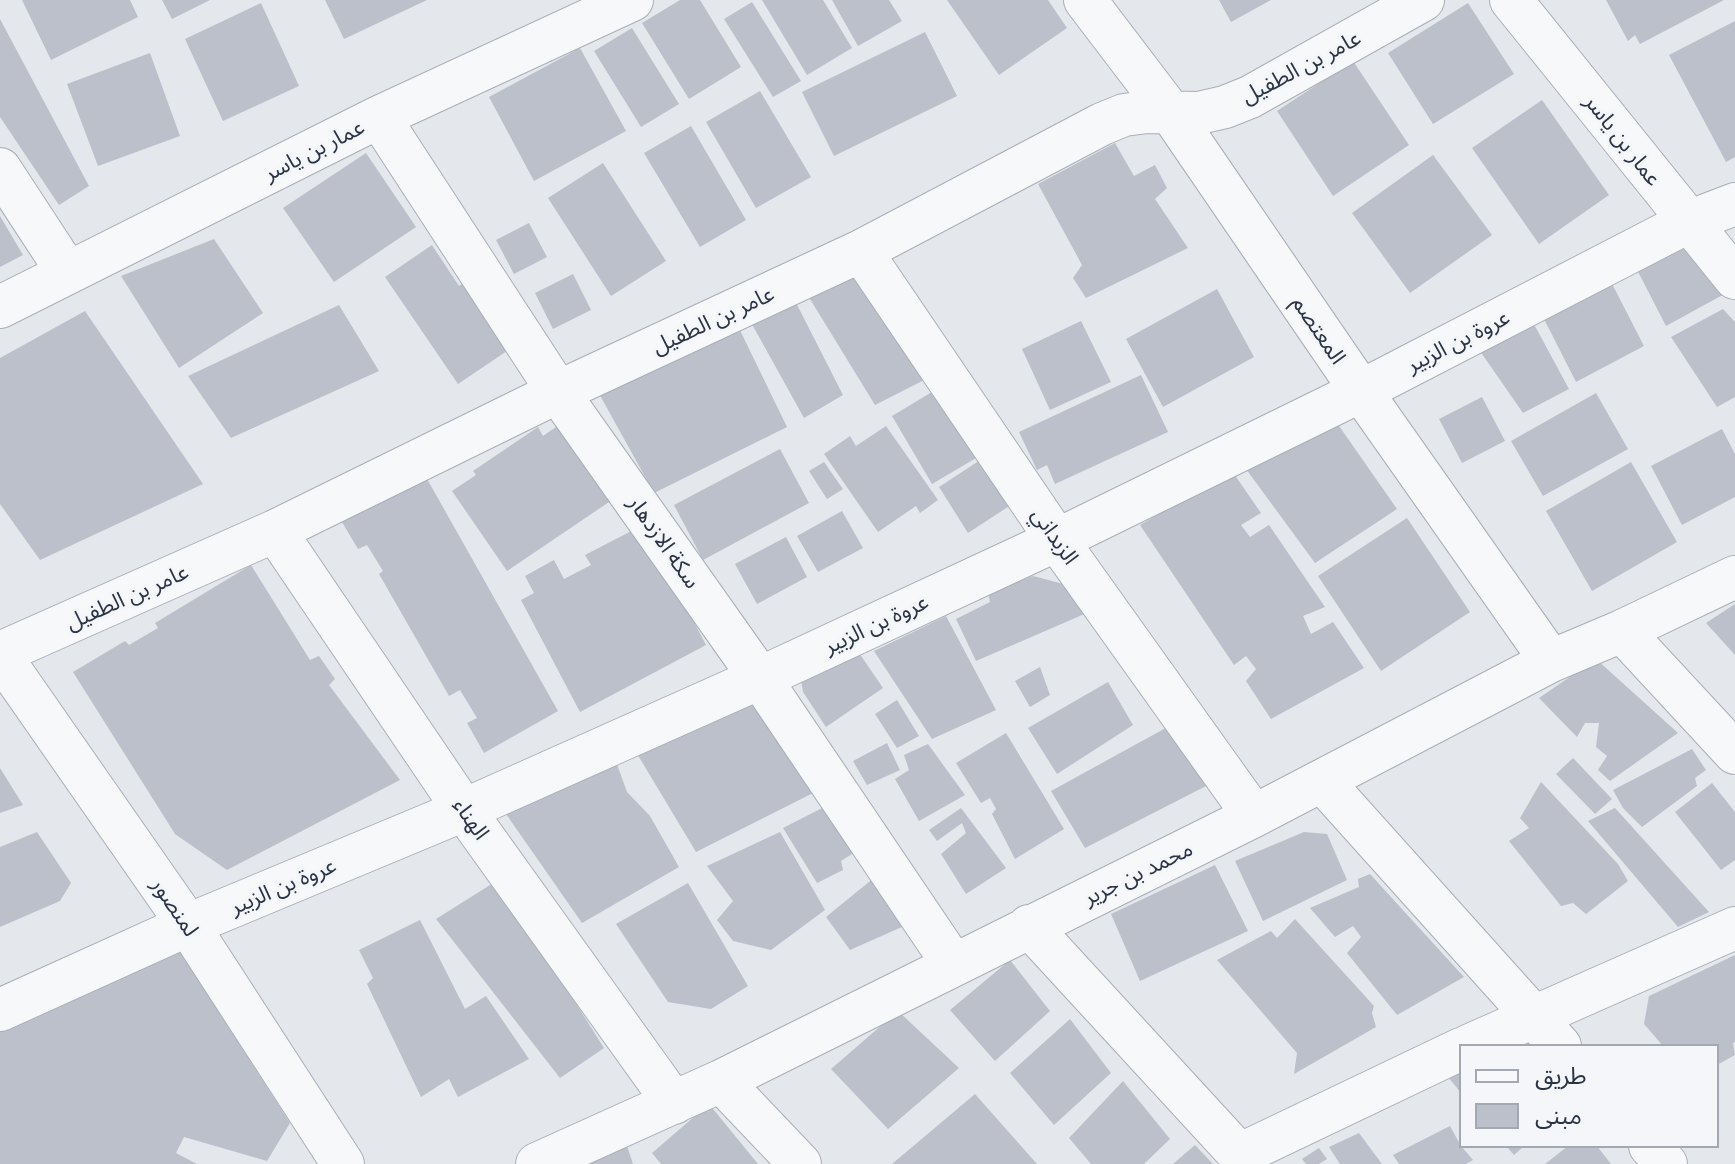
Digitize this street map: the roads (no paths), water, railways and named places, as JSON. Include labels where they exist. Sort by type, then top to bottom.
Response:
[{"type":"street","name":"عمار بن ياسر","points":[[0,307],[379,117],[632,0]]},
{"type":"street","name":"المعتصم","points":[[1085,0],[1171,113],[1551,661]]},
{"type":"street","name":"عامر بن الطفيل","points":[[0,654],[275,531],[558,392],[861,251],[1102,124],[1124,115],[1199,113],[1225,107],[1250,97],[1423,0]]},
{"type":"street","name":"عمار بن ياسر","points":[[1511,0],[1735,278]]},
{"type":"street","name":"سكة الازدهار","points":[[379,117],[558,392],[760,678],[953,964]]},
{"type":"street","points":[[0,169],[68,273]]},
{"type":"street","name":"عروة بن الزبير","points":[[0,1010],[188,925],[464,810],[760,678],[1057,540],[1361,391],[1688,222],[1735,204]]},
{"type":"street","name":"الزبداني","points":[[861,251],[1057,540],[1254,816]]},
{"type":"street","name":"الهناء","points":[[275,531],[464,810],[674,1103]]},
{"type":"street","name":"محمد بن جرير","points":[[537,1164],[721,1081],[1254,816],[1551,661],[1735,577]]},
{"type":"street","points":[[1622,631],[1735,753]]},
{"type":"street","name":"لمنصور","points":[[0,654],[188,925],[343,1164]]},
{"type":"street","points":[[1322,781],[1558,1044]]},
{"type":"street","points":[[1029,926],[1244,1159],[1459,1050]]},
{"type":"street","points":[[1472,1044],[1735,928]]},
{"type":"street","points":[[721,1081],[800,1164]]},
{"type":"street","points":[[1652,1148],[1666,1164]]}]
